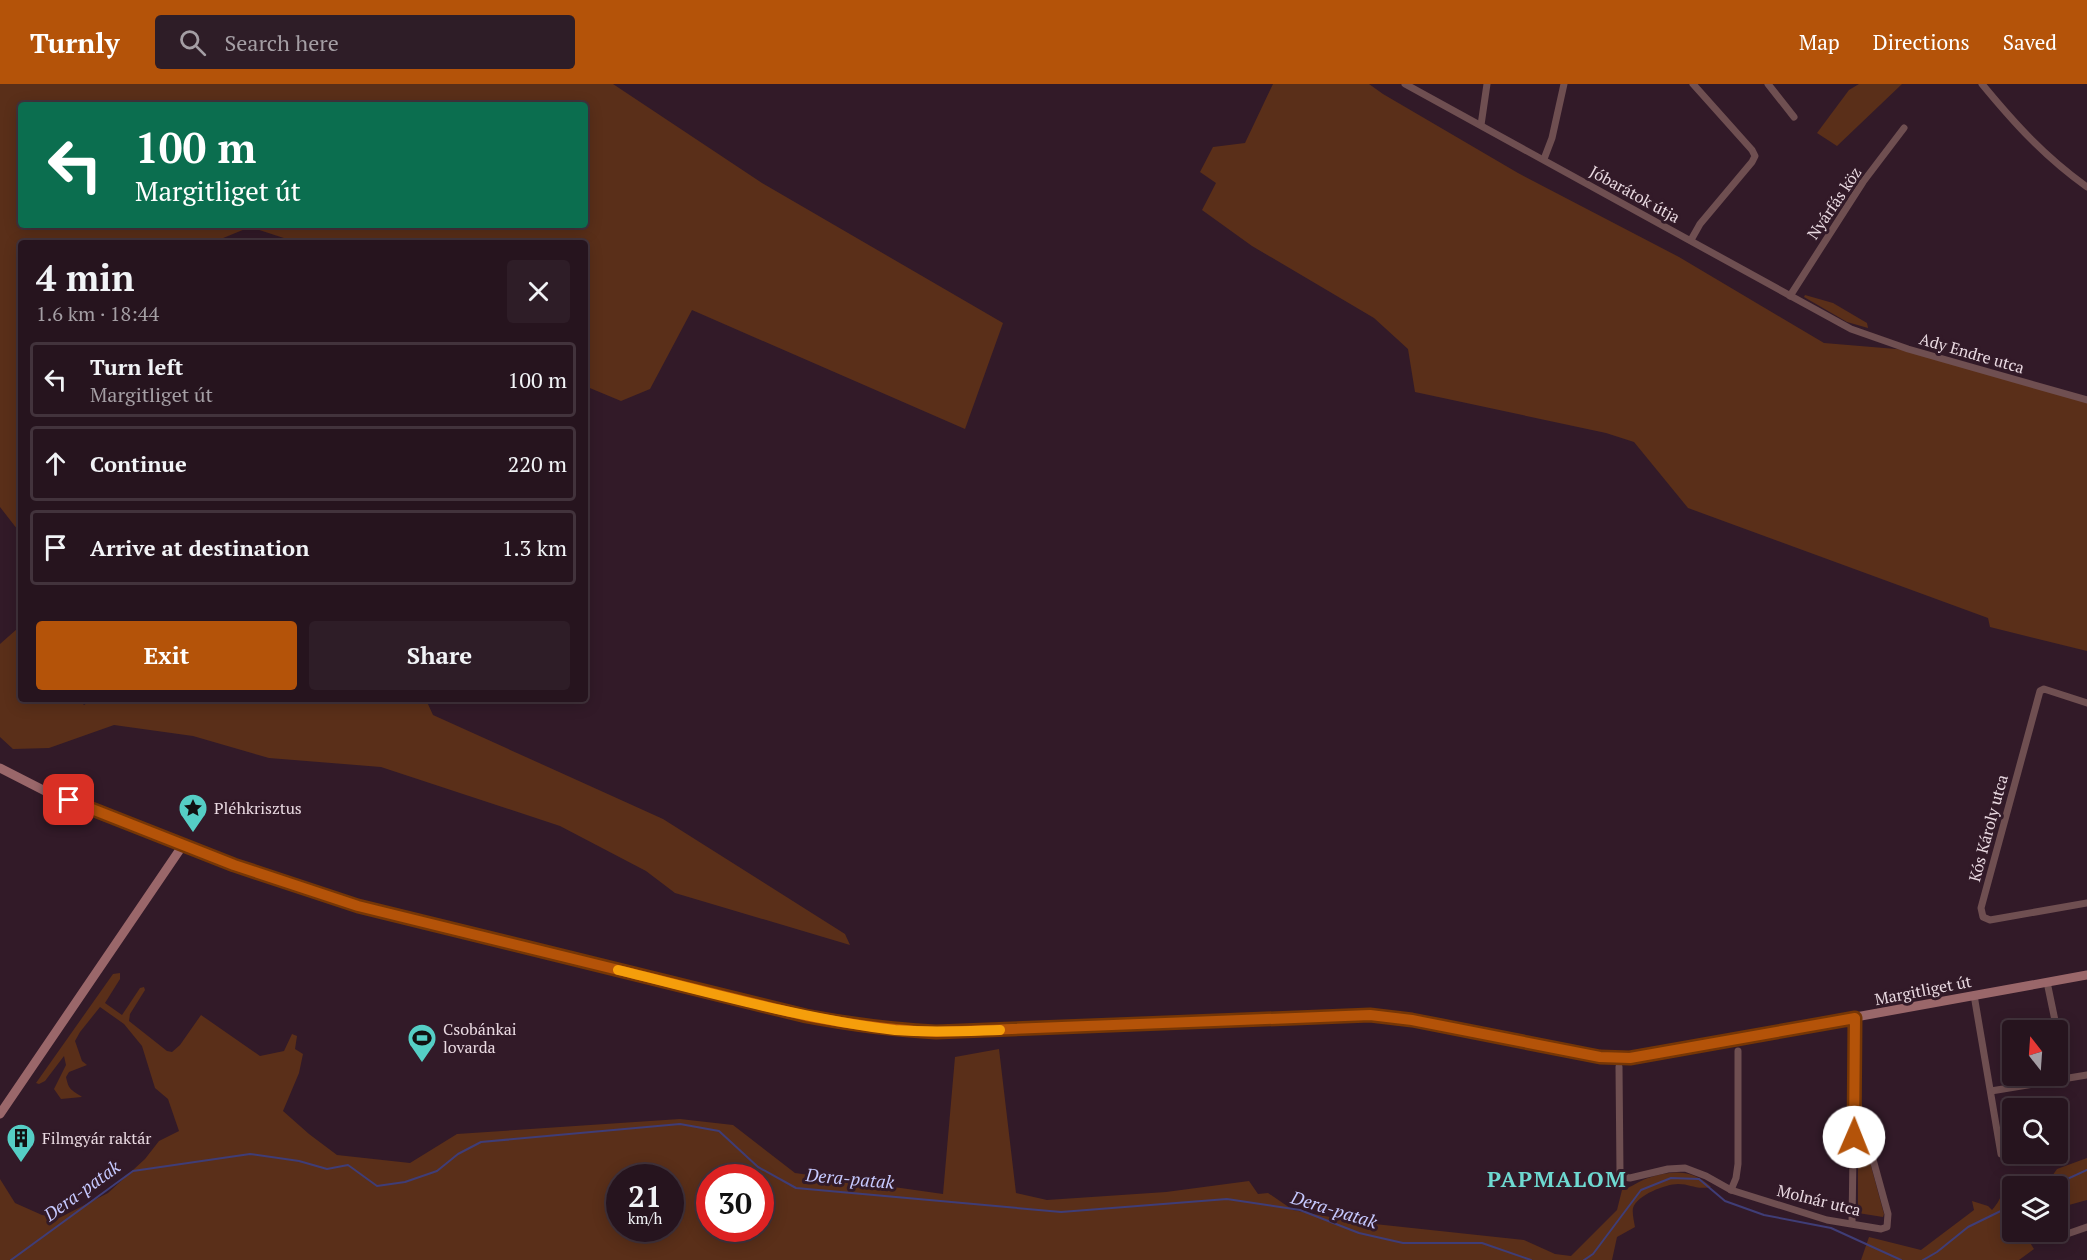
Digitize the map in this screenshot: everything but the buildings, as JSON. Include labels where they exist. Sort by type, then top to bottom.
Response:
[{"type":"main road","name":"Margitliget út","points":[[0,768],[47,792],[234,865],[358,906],[794,1013],[898,1030],[948,1032],[1370,1015],[1412,1020],[1587,1055],[1618,1058],[1646,1055],[2087,975]]},
{"type":"main road","points":[[0,1114],[183,845]]},
{"type":"street","name":"Jóbarátok útja","points":[[1405,84],[1851,329]]},
{"type":"street","points":[[1481,125],[1487,84]]},
{"type":"street","points":[[1544,159],[1552,138],[1564,84]]},
{"type":"street","points":[[1691,240],[1700,224],[1755,156],[1693,84]]},
{"type":"street","points":[[1768,84],[1794,117]]},
{"type":"street","points":[[1982,84],[2027,137],[2087,187]]},
{"type":"street","name":"Nyárfás köz","points":[[1790,296],[1863,182],[1904,128]]},
{"type":"street","name":"Ady Endre utca","points":[[1851,329],[1908,349],[2087,400]]},
{"type":"street","name":"Kós Károly utca","points":[[2087,703],[2044,689],[2040,691],[1981,908],[1983,917],[1990,920],[2087,903]]},
{"type":"street","points":[[2047,982],[2055,1020]]},
{"type":"street","points":[[1974,995],[2001,1154]]},
{"type":"street","points":[[1852,1223],[1855,1018]]},
{"type":"street","points":[[1731,1190],[1738,1164],[1738,1051]]},
{"type":"street","name":"Molnár utca","points":[[1619,1067],[1620,1173],[1623,1177],[1630,1178],[1668,1168],[1685,1168],[1706,1176],[1731,1190],[1827,1220],[1881,1229],[1887,1227],[1888,1214],[1855,1094]]},
{"type":"street","points":[[1991,1091],[2087,1075]]},
{"type":"street","points":[[2068,1234],[2087,1227]]},
{"type":"shaded area","points":[[0,84],[613,84],[762,183],[1003,323],[965,429],[692,310],[650,389],[621,401],[588,387],[588,240],[290,240],[253,228],[588,228],[588,102],[18,102],[18,228],[248,228],[218,240],[18,240],[18,530],[0,507]]},
{"type":"shaded area","points":[[1273,84],[1369,84],[1518,173],[1679,257],[1824,343],[1908,350],[2087,402],[2087,651],[1990,627],[1988,618],[1688,508],[1634,442],[1606,433],[1415,392],[1408,349],[1374,318],[1252,246],[1202,210],[1216,183],[1200,172],[1213,147],[1245,143]]},
{"type":"shaded area","points":[[1859,84],[1902,84],[1837,146],[1817,133],[1849,90]]},
{"type":"shaded area","points":[[1805,295],[1833,303],[1867,323],[1868,328],[1847,322],[1804,297]]},
{"type":"shaded area","points":[[17,629],[18,702],[82,702],[84,705],[88,702],[427,702],[433,715],[663,819],[845,934],[850,945],[675,893],[646,871],[560,826],[381,767],[269,758],[193,736],[114,725],[49,748],[13,749],[0,737],[0,644]]},
{"type":"shaded area","points":[[120,973],[120,979],[105,1003],[122,1015],[140,988],[144,987],[145,990],[130,1014],[129,1021],[167,1051],[172,1052],[180,1045],[201,1015],[260,1056],[284,1051],[292,1034],[297,1036],[295,1049],[303,1054],[299,1073],[283,1111],[337,1155],[410,1163],[457,1134],[680,1119],[733,1125],[795,1173],[943,1194],[955,1057],[999,1049],[1016,1193],[1047,1200],[1166,1192],[1249,1181],[1258,1194],[1268,1193],[1293,1210],[1356,1222],[1524,1240],[1555,1254],[1571,1256],[1617,1210],[1622,1190],[1648,1178],[1673,1173],[1689,1174],[1711,1187],[1673,1184],[1652,1191],[1640,1199],[1633,1208],[1635,1227],[1617,1237],[1612,1260],[0,1260],[0,1179],[15,1203],[42,1215],[59,1218],[108,1193],[145,1159],[159,1141],[179,1131],[168,1099],[155,1088],[142,1046],[124,1024],[100,1007],[75,1041],[82,1061],[87,1065],[69,1072],[66,1077],[69,1087],[82,1097],[61,1099],[54,1089],[66,1065],[64,1056],[45,1081],[36,1083],[113,974]]},
{"type":"shaded area","points":[[1858,1118],[1884,1214],[1883,1217],[1858,1213]]},
{"type":"shaded area","points":[[2087,1158],[2087,1200],[2068,1205],[2068,1176],[2052,1176],[2057,1169]]},
{"type":"shaded area","points":[[2002,1194],[2002,1242],[2030,1242],[2034,1249],[2019,1260],[1861,1260],[1869,1237],[1921,1250],[1974,1210],[1972,1201],[1988,1206],[1992,1210]]},
{"type":"waterway","name":"Dera-patak","points":[[11,1260],[133,1171],[250,1154],[299,1161],[327,1169],[348,1165],[377,1186],[405,1182],[437,1171],[458,1154],[481,1142],[680,1124],[719,1131],[758,1167],[796,1188],[1061,1212],[1227,1199],[1300,1210],[1359,1233],[1403,1243],[1482,1243],[1531,1260]]},
{"type":"waterway","name":"Dera-patak","points":[[2068,1179],[2087,1170]]},
{"type":"waterway","name":"Dera-patak","points":[[1584,1260],[1593,1254],[1641,1190],[1671,1178],[1699,1179],[1725,1201],[1764,1215],[1831,1228],[1901,1260]]},
{"type":"waterway","name":"Dera-patak","points":[[1923,1260],[1937,1252],[1968,1227],[2002,1210]]},
{"type":"slow traffic","points":[[618,970],[806,1016],[852,1024],[936,1032],[1000,1030]]},
{"type":"place","name":"Pléhkrisztus","points":[[193,834]]},
{"type":"place","name":"Csobánkai lovarda","points":[[422,1064]]},
{"type":"place","name":"Filmgyár raktár","points":[[21,1164]]},
{"type":"district","name":"PAPMALOM","points":[[1557,1179]]},
{"type":"route","points":[[69,800],[234,865],[358,906],[806,1016],[898,1030],[936,1032],[1007,1030],[1370,1015],[1412,1020],[1600,1057],[1630,1058],[1855,1018],[1854,1137]]}]
